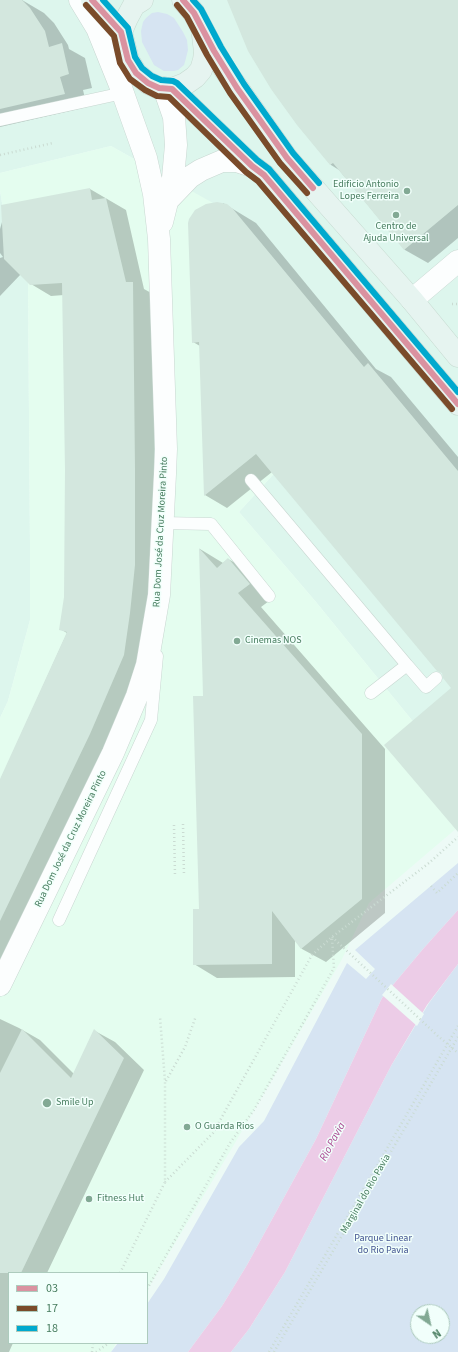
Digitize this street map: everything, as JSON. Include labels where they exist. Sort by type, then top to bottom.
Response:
[{"type":"main road","points":[[92,0],[121,32],[128,60],[136,73],[148,83],[168,89],[252,166],[264,175],[458,404]]},
{"type":"main road","points":[[121,32],[134,5],[142,0]]},
{"type":"main road","points":[[183,0],[194,13],[225,70],[287,158],[412,300],[458,356]]},
{"type":"main road","points":[[168,89],[185,84],[195,77],[201,70],[204,60],[205,41],[200,25]]},
{"type":"main road","points":[[312,230],[334,234],[390,300],[412,300]]},
{"type":"street","points":[[80,0],[97,28],[123,93],[160,198],[190,177],[222,161],[237,161],[252,166]]},
{"type":"street","points":[[128,60],[146,158]]},
{"type":"street","name":"Rua Dom José da Cruz Moreira Pinto","points":[[0,985],[113,753],[137,696],[147,665],[159,595],[166,450],[159,239],[160,198],[172,178],[176,145],[176,129],[168,89]]},
{"type":"street","points":[[412,300],[458,261]]},
{"type":"lane","points":[[0,120],[123,93]]},
{"type":"lane","points":[[251,480],[426,687],[436,678]]},
{"type":"lane","points":[[163,523],[211,524],[269,596]]},
{"type":"lane","points":[[59,920],[151,720],[156,675],[159,595]]},
{"type":"lane","points":[[371,693],[407,664]]},
{"type":"path","points":[[0,155],[53,143]]},
{"type":"path","points":[[183,824],[184,876]]},
{"type":"path","points":[[174,825],[175,876]]},
{"type":"path","points":[[120,1272],[165,1182],[213,1133],[312,955],[332,937],[429,863],[458,837]]},
{"type":"path","points":[[431,886],[437,893],[458,873]]},
{"type":"path","points":[[332,937],[458,1053]]},
{"type":"path","points":[[148,1287],[230,1143],[254,1110],[334,968],[332,937]]},
{"type":"path","points":[[165,1081],[185,1047],[196,1016]]},
{"type":"path","points":[[160,1017],[165,1081],[165,1182]]},
{"type":"path","points":[[269,1352],[458,1026]]},
{"type":"path","name":"Marginal do Rio Pavia","points":[[274,1352],[458,1037]]},
{"type":"path","points":[[96,1352],[108,1344]]},
{"type":"shaded area","points":[[0,0],[458,0],[458,777],[316,602],[239,512],[364,375],[159,173],[111,146],[0,173]]},
{"type":"shaded area","points":[[111,146],[231,213],[365,374],[239,512],[316,602],[458,777],[458,827],[369,903],[341,961],[148,1288],[148,1272],[8,1272],[8,1344],[115,1344],[111,1352],[0,1352],[0,718],[8,701],[30,620],[30,545],[28,282],[8,237],[0,191],[0,173]]},
{"type":"shaded area","points":[[0,191],[8,237],[28,282],[30,620],[8,701],[0,718]]},
{"type":"green space","points":[[158,12],[167,14],[174,18],[187,40],[188,50],[184,65],[178,70],[164,71],[154,65],[142,42],[141,31],[143,22],[152,13]]},
{"type":"green space","points":[[458,863],[458,910],[382,998],[316,1139],[247,1265],[222,1306],[188,1352],[111,1352],[117,1344],[148,1344],[148,1303],[164,1279],[239,1147],[264,1121],[347,963],[366,979],[375,969],[355,950]]},
{"type":"green space","name":"Parque Linear do Rio Pavia","points":[[458,964],[458,1352],[231,1352],[249,1329],[285,1272],[391,1066],[429,1003]]},
{"type":"water","name":"Rio Pavia","points":[[458,910],[458,964],[427,1005],[391,1066],[285,1272],[249,1329],[231,1352],[188,1352],[222,1306],[247,1265],[316,1139],[382,998]]},
{"type":"pier","points":[[391,984],[424,1014],[417,1026],[382,995]]},
{"type":"building","points":[[0,0],[22,0],[30,8],[45,31],[49,47],[62,43],[69,74],[60,77],[65,94],[0,109]]},
{"type":"building","points":[[227,0],[458,0],[458,205],[404,250],[333,163],[330,165],[297,125],[271,89],[248,51]]},
{"type":"building","points":[[90,188],[92,200],[106,198],[126,282],[133,282],[135,565],[130,613],[124,655],[90,734],[0,921],[0,779],[67,632],[59,630],[64,597],[65,470],[62,283],[30,285],[4,259],[1,205]]},
{"type":"building","points":[[217,202],[227,204],[233,209],[364,367],[368,363],[458,471],[458,832],[384,745],[451,688],[443,678],[442,673],[437,671],[256,454],[204,496],[199,342],[192,343],[188,223],[195,210],[206,204]]},
{"type":"building","points":[[199,548],[217,568],[228,558],[250,584],[238,593],[362,734],[362,899],[301,949],[272,911],[272,964],[193,965],[193,909],[199,909],[193,696],[203,696]]},
{"type":"building","points":[[22,1029],[71,1078],[94,1029],[124,1058],[21,1272],[8,1273],[0,1273],[0,1073]]},
{"type":"transit line","name":"03","points":[[92,0],[121,32],[128,60],[136,73],[148,83],[159,88],[172,89],[252,166],[264,175],[458,404]]},
{"type":"transit line","name":"18","points":[[103,0],[128,28],[135,57],[142,68],[152,76],[161,80],[173,81],[177,83],[257,160],[269,169],[458,392]]},
{"type":"transit line","name":"03","points":[[183,0],[194,13],[214,51],[237,88],[287,158],[313,188]]},
{"type":"transit line","name":"18","points":[[193,0],[201,9],[221,47],[244,84],[293,153],[319,183]]},
{"type":"transit line","name":"17","points":[[86,5],[114,36],[120,63],[130,79],[145,90],[157,96],[169,97],[246,172],[258,181],[452,409]]},
{"type":"transit line","name":"17","points":[[177,5],[187,17],[207,55],[230,93],[280,163],[307,193]]},
{"type":"place","name":"Edificio Antonio Lopes Ferreira","points":[[407,191]]},
{"type":"place","name":"Centro de Ajuda Universal","points":[[396,215]]},
{"type":"place","name":"Cinemas NOS","points":[[237,641]]},
{"type":"place","name":"Smile Up","points":[[47,1103]]},
{"type":"place","name":"O Guarda Rios","points":[[187,1127]]},
{"type":"place","name":"Fitness Hut","points":[[89,1199]]}]
